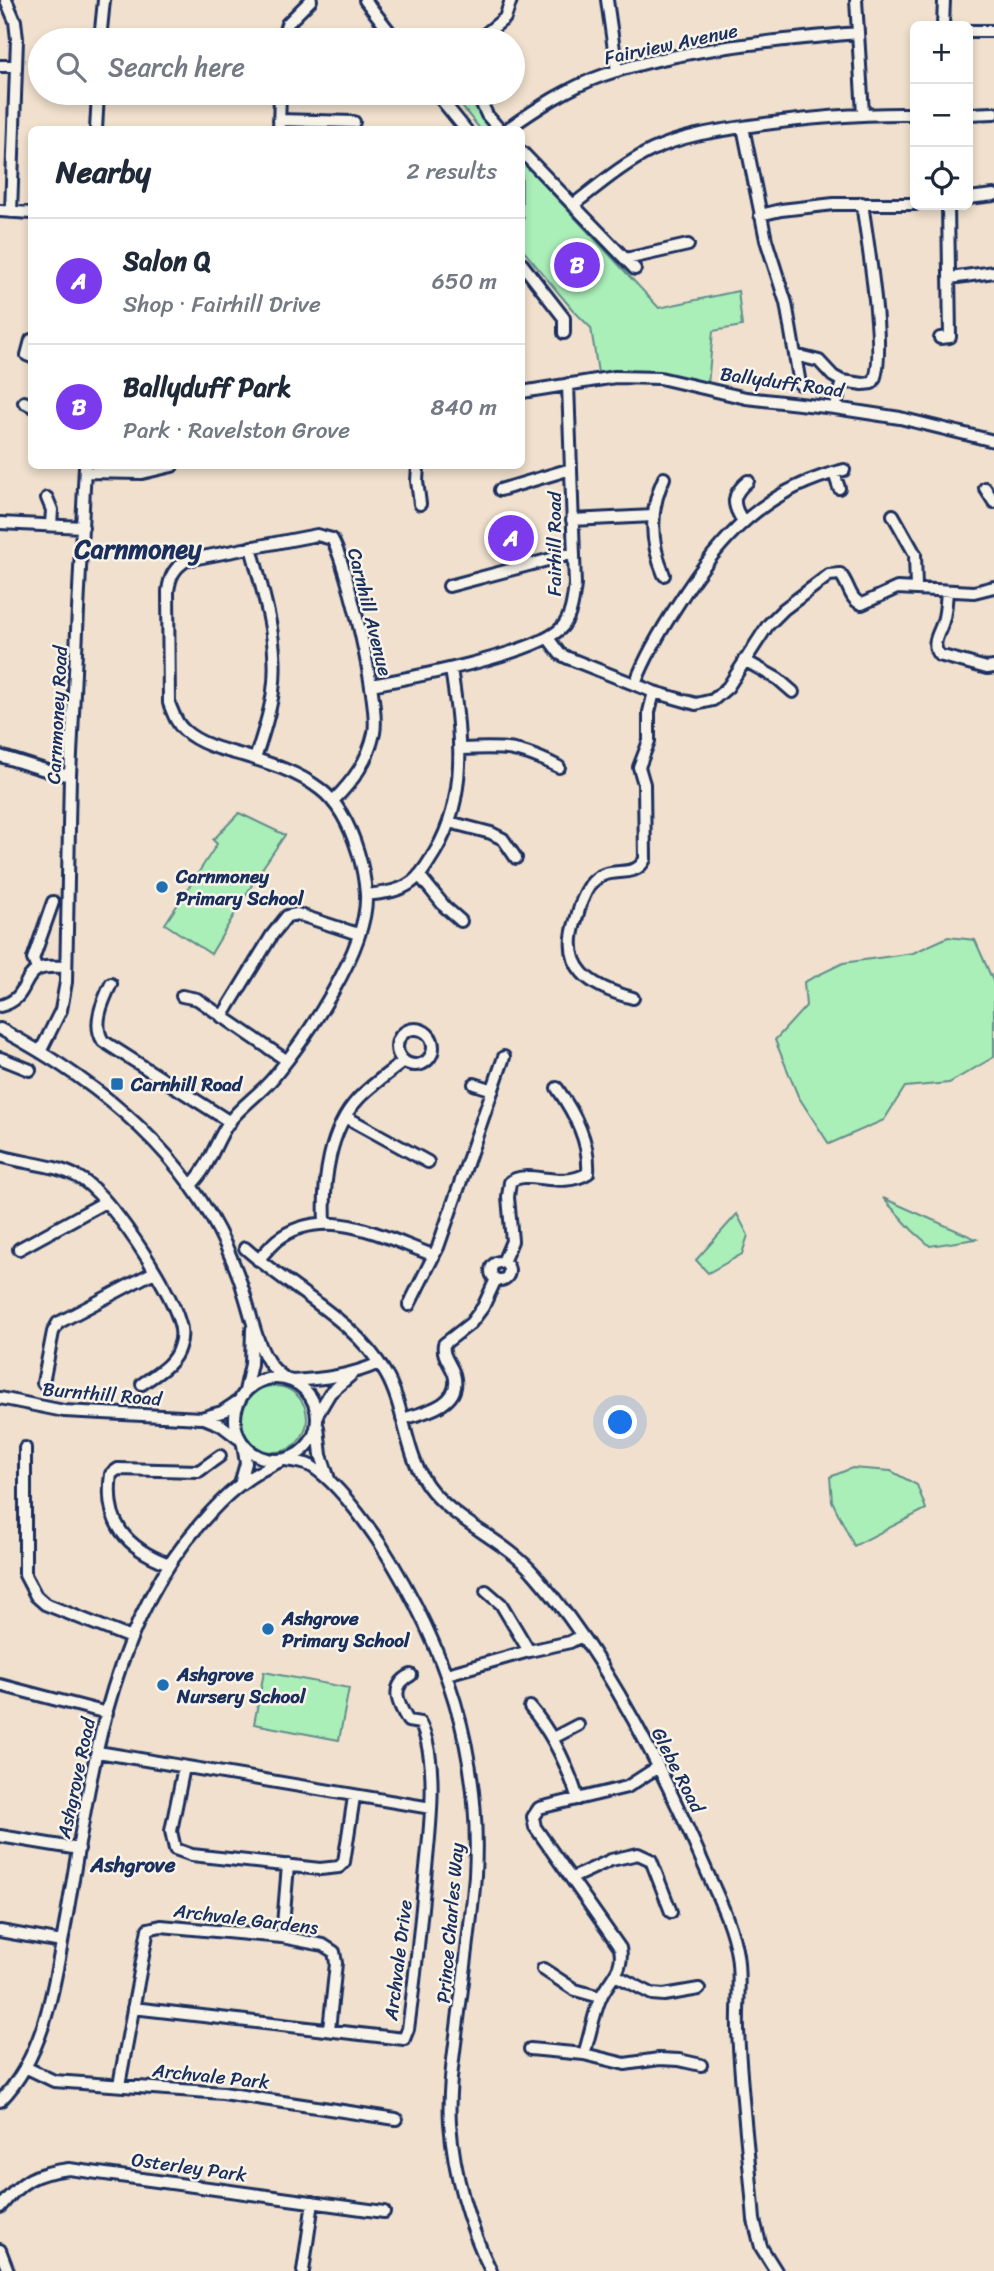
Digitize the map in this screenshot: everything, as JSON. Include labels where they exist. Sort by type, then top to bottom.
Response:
[{"type":"street","points":[[6,0],[15,21],[17,39],[6,211],[28,213]]},
{"type":"street","points":[[101,28],[104,0]]},
{"type":"street","points":[[286,28],[311,0]]},
{"type":"street","points":[[365,0],[387,28]]},
{"type":"street","points":[[493,28],[505,18],[511,0]]},
{"type":"street","points":[[607,0],[617,71]]},
{"type":"street","points":[[856,0],[863,114]]},
{"type":"street","points":[[943,21],[944,0]]},
{"type":"street","points":[[973,31],[994,31]]},
{"type":"street","name":"Fairview Avenue","points":[[512,126],[542,104],[617,71],[716,50],[857,33]]},
{"type":"street","points":[[0,66],[16,66]]},
{"type":"street","points":[[96,126],[97,105]]},
{"type":"street","points":[[280,105],[279,125],[354,122]]},
{"type":"street","points":[[444,105],[457,126]]},
{"type":"street","points":[[482,105],[497,126]]},
{"type":"street","points":[[973,114],[994,113]]},
{"type":"street","points":[[573,205],[618,170],[651,150],[688,136],[800,119],[863,114],[910,114]]},
{"type":"street","points":[[743,127],[760,215],[786,303],[800,384]]},
{"type":"street","points":[[525,155],[635,269]]},
{"type":"street","points":[[973,197],[994,195]]},
{"type":"street","points":[[760,215],[803,207],[862,203],[910,204]]},
{"type":"street","points":[[794,355],[819,361],[842,381],[863,384],[872,383],[877,378],[875,296],[862,203]]},
{"type":"street","points":[[940,338],[950,337],[948,210]]},
{"type":"street","points":[[625,260],[688,245]]},
{"type":"street","points":[[525,268],[564,318],[564,333]]},
{"type":"street","points":[[950,278],[994,272]]},
{"type":"street","name":"Ballyduff Road","points":[[525,391],[637,376],[746,398],[911,420],[994,441]]},
{"type":"street","points":[[835,408],[842,381]]},
{"type":"street","name":"Fairhill Road","points":[[548,638],[563,626],[572,608],[575,585],[568,384]]},
{"type":"street","points":[[85,469],[142,473],[159,469]]},
{"type":"street","name":"Carnmoney Road","points":[[40,1052],[61,1010],[66,967],[70,775],[85,469]]},
{"type":"street","points":[[418,469],[420,504]]},
{"type":"street","points":[[500,490],[571,469]]},
{"type":"street","points":[[635,684],[650,650],[689,586],[706,561],[743,521],[785,491],[839,471],[839,488]]},
{"type":"street","points":[[664,478],[655,497],[653,516],[656,557],[664,575]]},
{"type":"street","points":[[743,521],[734,505],[734,497],[736,491],[748,481]]},
{"type":"street","points":[[985,488],[994,502]]},
{"type":"street","points":[[47,498],[51,510],[51,525]]},
{"type":"street","points":[[893,514],[915,554],[916,588]]},
{"type":"street","points":[[572,520],[653,516]]},
{"type":"street","points":[[0,523],[83,527]]},
{"type":"street","name":"Carnhill Avenue","points":[[317,535],[332,539],[341,562],[375,710],[374,731],[364,763],[350,784],[333,802],[320,789],[291,773],[202,742],[186,732],[175,718],[169,703],[168,591],[176,568],[187,560],[251,547],[317,535]]},
{"type":"street","points":[[251,547],[273,644],[274,670],[274,690],[268,720],[255,759]]},
{"type":"street","points":[[449,586],[574,552]]},
{"type":"street","points":[[371,685],[450,669],[548,638],[560,654],[568,659],[654,692],[696,704],[713,700],[728,687],[768,625],[784,609],[829,575],[839,574],[844,578],[853,598],[862,604],[889,590],[916,588],[974,592],[994,587]]},
{"type":"street","points":[[947,590],[945,613],[935,650],[939,655],[986,668],[994,667]]},
{"type":"street","points":[[744,660],[779,679],[793,692]]},
{"type":"street","points":[[366,895],[396,891],[419,876],[438,846],[454,811],[459,777],[459,749],[450,669]]},
{"type":"street","points":[[633,998],[616,994],[585,976],[574,962],[571,942],[579,910],[592,882],[607,872],[635,870],[641,867],[645,859],[644,784],[639,766],[649,741],[649,712],[654,692]]},
{"type":"street","points":[[459,749],[495,747],[522,750],[559,768]]},
{"type":"street","points":[[0,756],[58,774],[70,775]]},
{"type":"street","points":[[191,1185],[204,1170],[230,1122],[275,1076],[311,1030],[338,982],[358,934],[366,895],[361,864],[352,831],[333,802]]},
{"type":"street","points":[[449,822],[491,833],[503,839],[516,858]]},
{"type":"street","points":[[419,876],[445,907],[461,921]]},
{"type":"street","points":[[37,969],[33,959],[53,902]]},
{"type":"street","points":[[222,1017],[272,935],[287,916],[297,914],[358,934]]},
{"type":"street","points":[[0,1006],[23,992],[37,969],[66,967]]},
{"type":"street","points":[[111,984],[100,1009],[98,1033],[103,1041],[230,1122]]},
{"type":"street","points":[[181,996],[197,999],[286,1060]]},
{"type":"street","points":[[0,1029],[105,1095],[133,1119],[191,1185],[235,1267],[267,1361],[312,1398],[317,1418],[316,1431],[304,1450],[284,1460],[264,1459],[248,1450],[241,1442]]},
{"type":"street","points":[[1,1057],[30,1070]]},
{"type":"street","points":[[409,1305],[433,1255],[504,1057]]},
{"type":"street","points":[[325,1222],[324,1204],[329,1160],[339,1129],[357,1100],[404,1061]]},
{"type":"street","points":[[474,1084],[493,1090]]},
{"type":"street","points":[[402,1419],[431,1411],[445,1403],[454,1391],[454,1376],[443,1353],[444,1344],[471,1323],[496,1279],[502,1280],[508,1274],[509,1268],[503,1262],[512,1241],[508,1197],[510,1182],[515,1178],[527,1176],[546,1181],[578,1179],[588,1173],[589,1157],[574,1112],[557,1088]]},
{"type":"street","points":[[346,1117],[428,1162]]},
{"type":"street","points":[[0,1156],[55,1168],[79,1177],[92,1186],[140,1246],[175,1310],[181,1335],[175,1357],[142,1384]]},
{"type":"street","points":[[19,1249],[105,1202]]},
{"type":"street","points":[[258,1260],[278,1239],[325,1222],[344,1224],[433,1255]]},
{"type":"street","name":"Glebe Road","points":[[245,1248],[360,1339],[388,1376],[411,1450],[433,1493],[452,1511],[510,1551],[533,1572],[607,1674],[658,1767],[688,1828],[733,1938],[739,1965],[738,2032],[754,2220],[761,2247],[776,2271]]},
{"type":"street","points":[[43,1384],[53,1332],[58,1323],[154,1272]]},
{"type":"street","points":[[237,1486],[245,1472],[246,1464],[234,1420],[251,1364],[252,1320]]},
{"type":"street","points":[[242,1396],[264,1380],[325,1379],[352,1374],[379,1363]]},
{"type":"street","points":[[317,1418],[330,1393],[352,1374]]},
{"type":"street","name":"Burnthill Road","points":[[201,1418],[222,1412],[242,1396]]},
{"type":"street","name":"Burnthill Road","points":[[0,1398],[64,1412],[201,1418],[221,1425],[241,1442]]},
{"type":"street","name":"Prince Charles Way","points":[[317,1418],[321,1455],[331,1482]]},
{"type":"street","points":[[25,1448],[24,1562],[29,1585],[36,1597],[45,1604],[131,1639]]},
{"type":"street","points":[[169,1564],[147,1556],[131,1544],[119,1528],[112,1514],[109,1488],[111,1474],[118,1469],[199,1471],[220,1456]]},
{"type":"street","name":"Prince Charles Way","points":[[284,1460],[308,1464],[331,1482],[372,1532],[399,1573],[419,1609],[447,1674],[466,1747],[473,1791],[475,1875],[450,2082],[450,2122],[462,2196],[480,2249],[491,2271]]},
{"type":"street","name":"Ashgrove Road","points":[[0,2101],[25,2067],[50,2001],[98,1752],[107,1713],[131,1639],[169,1564],[197,1528],[237,1486],[256,1472],[284,1460]]},
{"type":"street","points":[[486,1591],[501,1604],[529,1651]]},
{"type":"street","points":[[447,1674],[570,1642],[581,1636]]},
{"type":"street","name":"Archvale Drive","points":[[133,2008],[404,2039],[408,2029],[418,1952],[431,1808],[426,1734],[420,1723],[408,1721],[397,1700],[396,1688],[402,1679],[411,1675]]},
{"type":"street","points":[[0,1685],[107,1713]]},
{"type":"street","points":[[530,1707],[553,1738],[568,1766],[578,1799]]},
{"type":"street","points":[[553,1738],[579,1725]]},
{"type":"street","points":[[98,1752],[431,1808]]},
{"type":"street","points":[[184,1767],[171,1831],[175,1849],[192,1855],[320,1869],[339,1867],[344,1862],[354,1797]]},
{"type":"street","points":[[584,2054],[600,1997],[622,1959],[620,1948],[535,1827],[533,1816],[539,1808],[627,1787],[658,1767]]},
{"type":"street","points":[[0,1836],[79,1849]]},
{"type":"street","points":[[572,1878],[611,1860],[638,1854],[652,1860],[671,1912]]},
{"type":"street","points":[[282,1937],[288,1865]]},
{"type":"street","name":"Archvale Gardens","points":[[119,2085],[148,1929],[161,1926],[282,1937],[323,1945],[334,1952],[336,1963],[328,2030]]},
{"type":"street","points":[[0,1931],[62,1942]]},
{"type":"street","points":[[543,1969],[575,1990],[600,1997]]},
{"type":"street","points":[[615,1975],[652,1994],[699,1990]]},
{"type":"street","points":[[530,2049],[584,2054],[625,2064],[659,2059],[679,2060],[701,2066]]},
{"type":"street","name":"Archvale Park","points":[[25,2067],[54,2081],[223,2092],[396,2119]]},
{"type":"street","name":"Osterley Park","points":[[0,2207],[28,2178],[69,2169],[84,2169],[384,2212]]},
{"type":"street","points":[[303,2271],[313,2202]]},
{"type":"street","points":[[0,2250],[8,2271]]},
{"type":"green space","points":[[461,105],[476,105],[489,126],[478,126]]},
{"type":"green space","points":[[525,164],[659,308],[738,291],[742,326],[713,331],[708,385],[654,373],[598,373],[591,328],[525,253]]},
{"type":"green space","points":[[239,813],[285,835],[211,954],[165,924],[217,844],[213,840]]},
{"type":"green space","points":[[948,937],[975,940],[994,983],[994,1057],[949,1083],[905,1087],[884,1120],[829,1144],[798,1096],[775,1040],[806,1006],[804,982],[843,963],[913,953]]},
{"type":"green space","points":[[883,1198],[976,1239],[930,1246]]},
{"type":"green space","points":[[737,1214],[748,1235],[742,1254],[708,1273],[696,1260]]},
{"type":"green space","points":[[274,1386],[297,1396],[307,1419],[297,1442],[274,1452],[251,1442],[241,1419],[251,1396]]},
{"type":"green space","points":[[852,1468],[891,1471],[917,1485],[926,1509],[854,1546],[832,1501],[830,1477]]},
{"type":"green space","points":[[264,1672],[349,1688],[339,1740],[254,1724]]},
{"type":"place","name":"Ballyduff Park","points":[[577,265]]},
{"type":"place","name":"Salon Q","points":[[511,538]]},
{"type":"place","name":"Carnmoney Primary School","points":[[162,887]]},
{"type":"place","name":"Carnhill Road","points":[[117,1084]]},
{"type":"place","name":"Ashgrove Primary School","points":[[268,1629]]},
{"type":"place","name":"Ashgrove Nursery School","points":[[163,1685]]},
{"type":"district","name":"Carnmoney","points":[[138,549]]},
{"type":"district","name":"Ashgrove","points":[[133,1865]]}]
